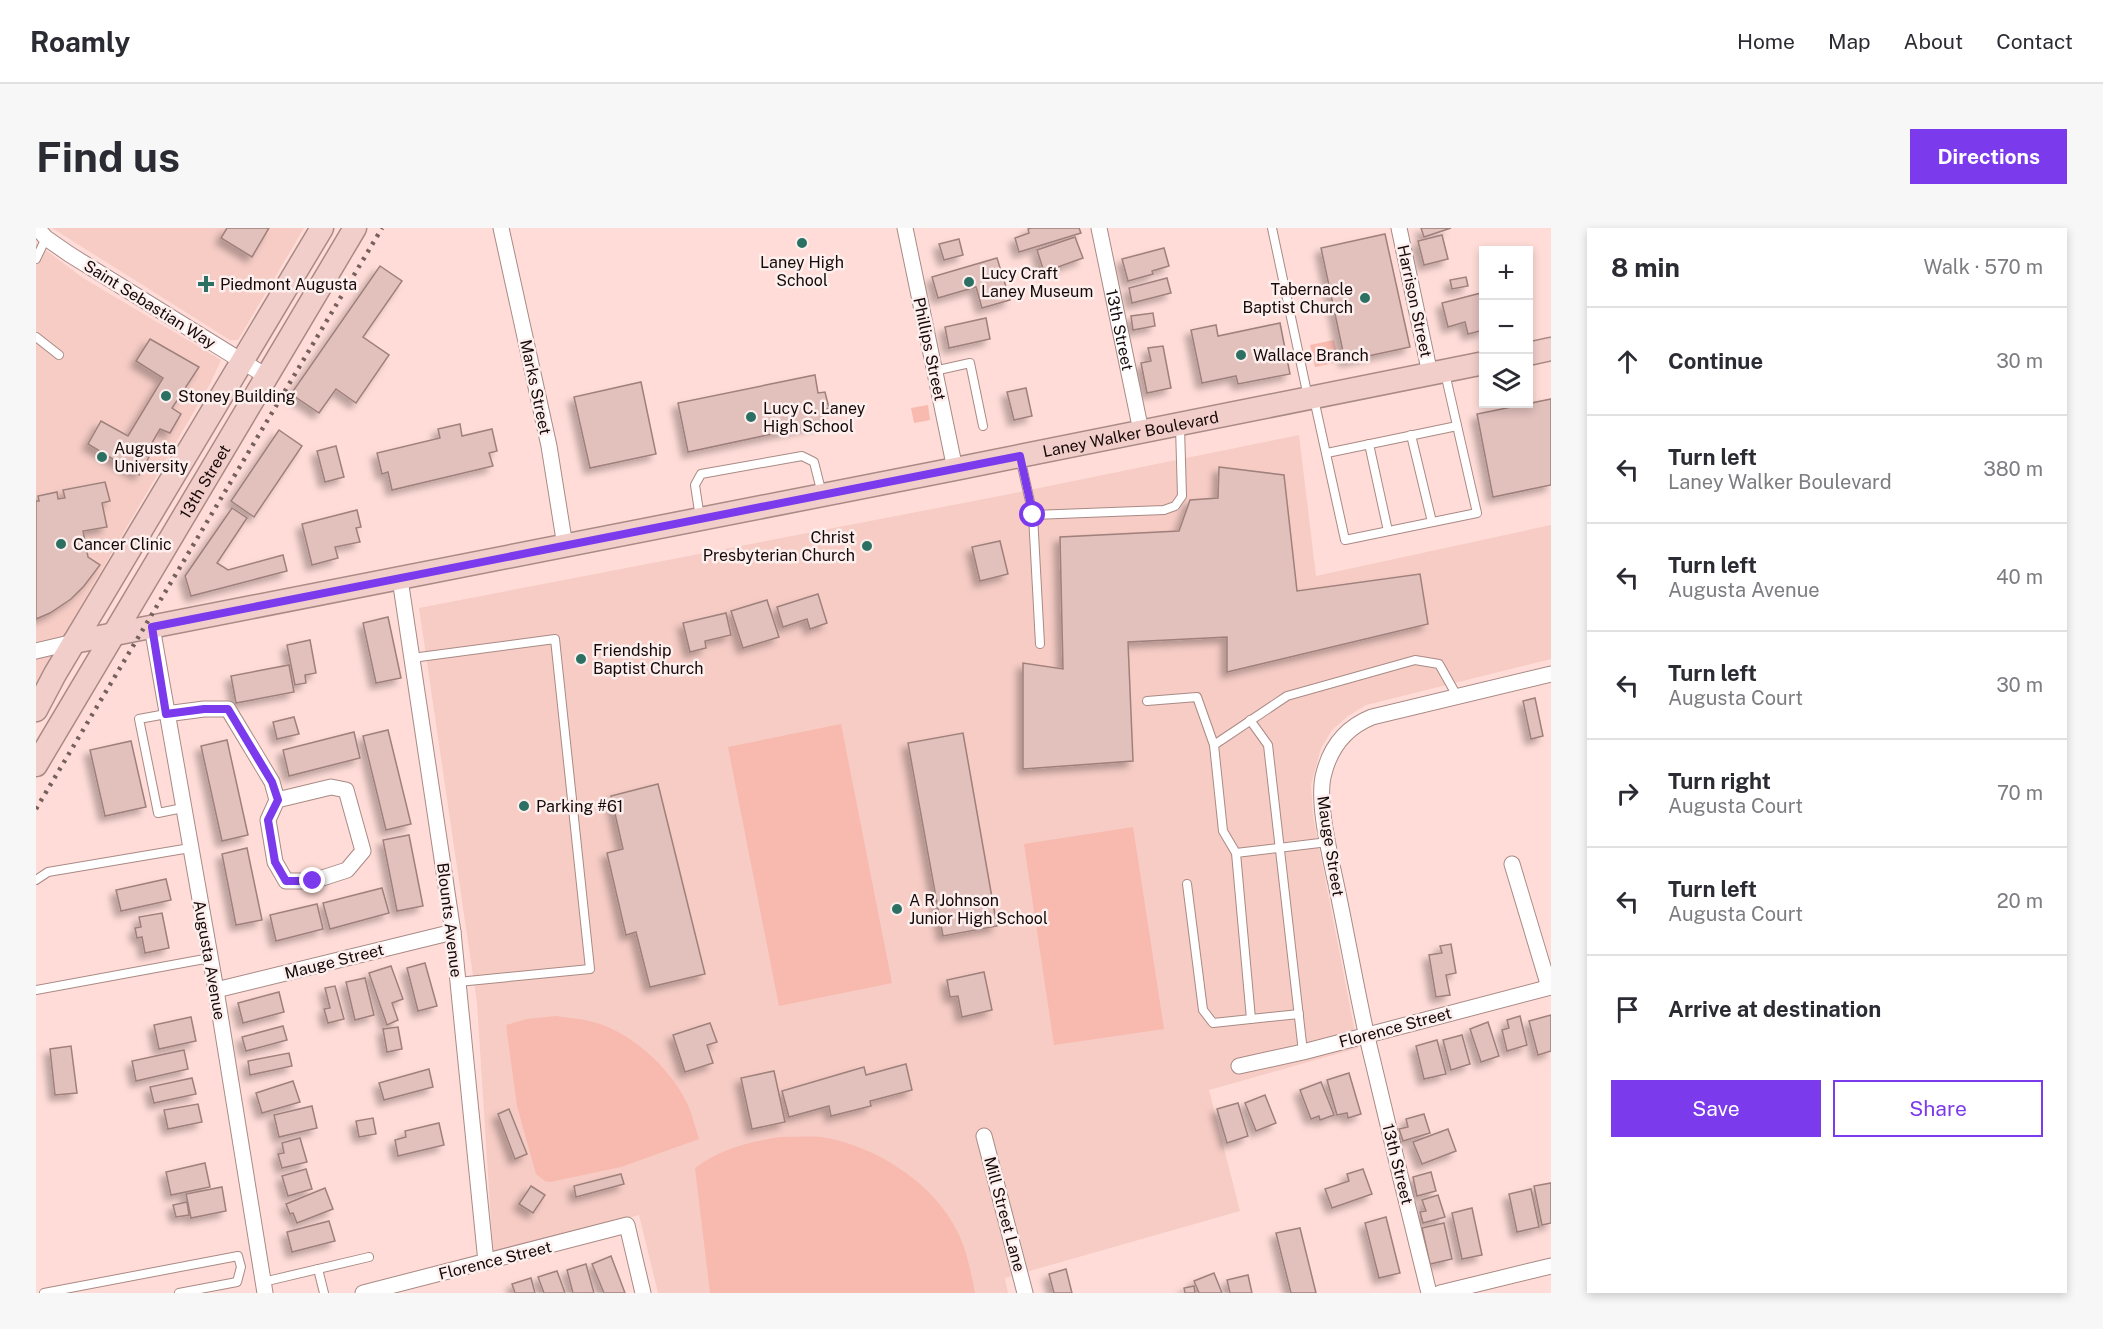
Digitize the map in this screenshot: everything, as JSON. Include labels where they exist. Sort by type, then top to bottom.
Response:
[{"type":"main road","points":[[36,710],[55,674],[322,228]]},
{"type":"main road","name":"13th Street","points":[[36,765],[355,228]]},
{"type":"main road","points":[[1533,353],[1551,349]]},
{"type":"main road","name":"Laney Walker Boulevard","points":[[74,642],[1479,364]]},
{"type":"street","name":"Marks Street","points":[[501,228],[549,446],[565,546]]},
{"type":"street","name":"Phillips Street","points":[[905,228],[955,469]]},
{"type":"street","name":"13th Street","points":[[1099,228],[1141,431]]},
{"type":"street","name":"Harrison Street","points":[[1399,228],[1437,372]]},
{"type":"street","name":"Saint Sebastian Way","points":[[42,233],[266,376]]},
{"type":"street","name":"Blounts Avenue","points":[[400,579],[453,932],[486,1262]]},
{"type":"street","name":"Augusta Avenue","points":[[152,627],[216,990],[264,1288]]},
{"type":"street","name":"Laney Walker Boulevard","points":[[36,651],[74,642]]},
{"type":"street","name":"Mauge Street","points":[[1367,1035],[1328,842],[1322,799],[1323,774],[1332,752],[1349,728],[1372,717],[1551,674]]},
{"type":"street","points":[[166,714],[204,709],[228,709],[272,782],[278,800],[268,820],[275,862],[286,881],[313,881],[347,870],[363,852],[346,790],[331,787],[278,800]]},
{"type":"street","points":[[1512,864],[1550,987]]},
{"type":"street","name":"Mauge Street","points":[[216,990],[453,932]]},
{"type":"street","name":"Florence Street","points":[[1239,1066],[1303,1052],[1550,987]]},
{"type":"street","name":"13th Street","points":[[1367,1035],[1429,1293]]},
{"type":"street","name":"Mill Street Lane","points":[[984,1136],[1025,1293]]},
{"type":"street","name":"Florence Street","points":[[363,1293],[627,1225],[643,1293]]},
{"type":"street","points":[[1440,1293],[1551,1266]]},
{"type":"lane","points":[[1272,228],[1311,398],[1327,453],[1345,540],[1477,513],[1457,426],[1437,372]]},
{"type":"lane","points":[[36,260],[42,233]]},
{"type":"lane","points":[[36,338],[59,355]]},
{"type":"lane","points":[[934,371],[970,363],[982,426]]},
{"type":"lane","points":[[1033,515],[1164,510],[1174,506],[1182,496],[1180,424]]},
{"type":"lane","points":[[1327,453],[1457,426]]},
{"type":"lane","points":[[1411,435],[1432,522]]},
{"type":"lane","points":[[1369,444],[1388,531]]},
{"type":"lane","points":[[701,519],[695,485],[701,474],[802,456],[814,462],[822,495]]},
{"type":"lane","points":[[1020,456],[1033,515],[1040,644]]},
{"type":"lane","points":[[412,658],[555,639],[590,969],[458,982]]},
{"type":"lane","points":[[1214,745],[1287,696],[1415,660],[1439,664],[1457,696]]},
{"type":"lane","points":[[1147,701],[1197,697],[1214,745],[1222,831],[1236,853],[1251,1019]]},
{"type":"lane","points":[[166,714],[139,719],[158,813],[183,808]]},
{"type":"lane","points":[[1250,720],[1268,745],[1303,1052]]},
{"type":"lane","points":[[1236,853],[1328,842]]},
{"type":"lane","points":[[36,880],[48,872],[190,848]]},
{"type":"lane","points":[[1187,884],[1203,1010],[1213,1023],[1299,1014]]},
{"type":"lane","points":[[36,990],[210,958]]},
{"type":"lane","points":[[44,1293],[238,1256],[242,1267],[237,1282],[179,1293]]},
{"type":"lane","points":[[264,1288],[318,1269],[369,1257]]},
{"type":"lane","points":[[242,1267],[260,1263]]},
{"type":"lane","points":[[318,1269],[324,1293]]},
{"type":"shaded area","name":"Piedmont Augusta","points":[[52,228],[304,228],[238,340],[230,340]]},
{"type":"shaded area","name":"Augusta University","points":[[36,243],[83,278],[221,360],[210,384],[36,683]]},
{"type":"shaded area","points":[[1334,340],[1339,362],[1315,367],[1310,345]]},
{"type":"shaded area","points":[[928,405],[930,420],[914,423],[911,408]]},
{"type":"shaded area","name":"A R Johnson Junior High School","points":[[1299,435],[1316,576],[1551,525],[1551,659],[1366,705],[1348,716],[1332,730],[1321,748],[1311,785],[1313,816],[1358,1048],[1209,1090],[1240,1211],[1005,1278],[1008,1293],[658,1293],[639,1215],[493,1253],[477,1003],[419,608],[1010,494]]},
{"type":"shaded area","points":[[841,724],[892,983],[779,1006],[728,747]]},
{"type":"shaded area","points":[[1133,827],[1164,1029],[1054,1045],[1024,844]]},
{"type":"shaded area","points":[[556,1016],[604,1025],[633,1041],[659,1063],[680,1089],[689,1107],[699,1139],[621,1167],[550,1182],[536,1174],[517,1106],[506,1025],[527,1019]]},
{"type":"shaded area","points":[[779,1137],[821,1137],[841,1141],[881,1157],[917,1182],[933,1197],[957,1231],[966,1254],[975,1293],[710,1293],[695,1168],[735,1147]]},
{"type":"building","points":[[227,228],[269,228],[252,257],[221,238]]},
{"type":"building","points":[[1079,228],[1081,233],[1019,252],[1015,238],[1029,233],[1028,229]]},
{"type":"building","points":[[1421,228],[1451,228],[1424,237]]},
{"type":"building","name":"Tabernacle Baptist Church","points":[[1385,234],[1410,347],[1345,361],[1321,248]]},
{"type":"building","points":[[1442,235],[1448,259],[1424,265],[1418,241]]},
{"type":"building","points":[[1075,237],[1083,258],[1044,272],[1037,250]]},
{"type":"building","points":[[959,239],[963,255],[944,260],[939,244]]},
{"type":"building","points":[[1164,248],[1169,266],[1152,271],[1153,274],[1128,281],[1122,259]]},
{"type":"building","name":"Lucy Craft Laney Museum","points":[[997,258],[1010,300],[982,308],[976,287],[938,298],[932,277]]},
{"type":"building","points":[[380,266],[402,281],[363,337],[389,355],[356,403],[336,389],[319,413],[291,394]]},
{"type":"building","points":[[1466,277],[1468,286],[1452,289],[1450,280]]},
{"type":"building","points":[[1167,278],[1171,293],[1132,303],[1129,288]]},
{"type":"building","points":[[1479,294],[1479,331],[1468,334],[1465,322],[1448,327],[1442,303]]},
{"type":"building","points":[[1153,313],[1155,326],[1133,330],[1131,316]]},
{"type":"building","points":[[986,318],[990,339],[949,348],[945,327]]},
{"type":"building","name":"Wallace Branch","points":[[1280,323],[1290,374],[1238,384],[1236,376],[1202,383],[1191,330],[1216,325],[1218,336]]},
{"type":"building","name":"Stoney Building","points":[[150,339],[199,367],[172,408],[181,414],[170,433],[160,429],[145,455],[149,457],[139,475],[88,444],[101,421],[128,436],[163,378],[136,361]]},
{"type":"building","points":[[1163,346],[1171,388],[1147,393],[1141,363],[1151,361],[1148,348]]},
{"type":"building","name":"Lucy C. Laney High School","points":[[815,375],[818,393],[825,392],[829,408],[821,410],[824,423],[688,452],[678,403]]},
{"type":"building","points":[[641,382],[656,454],[590,468],[574,397]]},
{"type":"building","points":[[1026,388],[1032,416],[1014,420],[1007,392]]},
{"type":"building","points":[[1551,399],[1551,485],[1493,497],[1477,414],[1507,408],[1533,408],[1533,403]]},
{"type":"building","points":[[460,424],[462,436],[492,429],[497,451],[489,453],[493,466],[392,490],[388,472],[382,474],[377,453],[440,438],[438,429]]},
{"type":"building","points":[[279,430],[302,446],[254,517],[231,501]]},
{"type":"building","points":[[336,446],[344,477],[325,482],[317,451]]},
{"type":"building","points":[[1219,467],[1284,475],[1297,591],[1420,574],[1428,624],[1227,672],[1227,637],[1128,642],[1133,761],[1023,769],[1023,663],[1063,669],[1060,537],[1179,531],[1190,500],[1218,498]]},
{"type":"building","name":"Cancer Clinic","points":[[105,482],[110,501],[102,503],[107,527],[83,531],[88,557],[100,565],[71,599],[36,619],[36,501],[39,501],[38,496],[57,492],[58,499],[65,498],[63,490]]},
{"type":"building","points":[[232,508],[247,518],[217,563],[228,570],[283,555],[287,571],[191,596],[185,576]]},
{"type":"building","points":[[357,510],[361,527],[356,528],[360,542],[335,547],[338,558],[312,565],[302,524]]},
{"type":"building","points":[[1000,541],[1008,574],[980,581],[972,547]]},
{"type":"building","points":[[818,594],[827,623],[810,629],[807,619],[783,627],[777,607]]},
{"type":"building","points":[[767,600],[779,637],[743,648],[731,611]]},
{"type":"building","points":[[726,613],[731,635],[705,641],[706,648],[690,652],[683,623]]},
{"type":"building","points":[[388,617],[401,678],[376,683],[363,623]]},
{"type":"building","points":[[310,640],[316,673],[305,675],[306,683],[295,685],[287,645]]},
{"type":"building","points":[[289,665],[294,692],[236,703],[231,676]]},
{"type":"building","points":[[1535,698],[1543,736],[1531,739],[1523,701]]},
{"type":"building","points":[[294,717],[299,734],[277,739],[273,722]]},
{"type":"building","points":[[388,730],[411,824],[386,830],[363,736]]},
{"type":"building","points":[[354,732],[360,758],[289,776],[283,750]]},
{"type":"building","points":[[963,733],[997,926],[943,936],[908,743]]},
{"type":"building","points":[[227,740],[248,835],[222,841],[201,746]]},
{"type":"building","points":[[131,741],[146,807],[105,816],[90,750]]},
{"type":"building","points":[[658,784],[705,974],[650,987],[636,932],[626,935],[607,853],[623,849],[611,796]]},
{"type":"building","points":[[409,835],[423,906],[397,911],[383,840]]},
{"type":"building","points":[[247,848],[262,920],[236,925],[222,854]]},
{"type":"building","points":[[166,879],[171,900],[121,911],[116,890]]},
{"type":"building","points":[[382,888],[389,913],[330,929],[323,903]]},
{"type":"building","points":[[317,904],[323,929],[276,941],[270,915]]},
{"type":"building","points":[[162,913],[169,948],[145,953],[142,937],[137,938],[135,928],[141,927],[139,917]]},
{"type":"building","points":[[1451,944],[1456,973],[1446,975],[1450,995],[1436,997],[1429,955],[1442,953],[1440,946]]},
{"type":"building","points":[[425,963],[437,1006],[418,1011],[407,968]]},
{"type":"building","points":[[391,966],[403,999],[392,1003],[398,1020],[387,1025],[369,973]]},
{"type":"building","points":[[984,972],[992,1010],[962,1017],[958,996],[950,997],[947,980]]},
{"type":"building","points":[[365,978],[374,1015],[355,1020],[346,982]]},
{"type":"building","points":[[335,986],[344,1019],[328,1023],[324,1009],[330,1008],[325,988]]},
{"type":"building","points":[[279,992],[284,1012],[243,1023],[238,1003]]},
{"type":"building","points":[[1551,1015],[1551,1051],[1538,1055],[1529,1021]]},
{"type":"building","points":[[1520,1016],[1527,1045],[1507,1051],[1502,1030],[1509,1028],[1507,1020]]},
{"type":"building","points":[[191,1017],[196,1041],[159,1049],[154,1025]]},
{"type":"building","points":[[1488,1022],[1499,1056],[1481,1062],[1470,1029]]},
{"type":"building","points":[[710,1023],[717,1042],[707,1045],[713,1063],[685,1072],[673,1035]]},
{"type":"building","points":[[283,1026],[287,1040],[246,1051],[242,1037]]},
{"type":"building","points":[[398,1027],[402,1049],[387,1052],[383,1029]]},
{"type":"building","points":[[1462,1035],[1470,1064],[1451,1070],[1443,1040]]},
{"type":"building","points":[[1437,1040],[1446,1074],[1424,1079],[1416,1046]]},
{"type":"building","points":[[71,1046],[77,1093],[55,1095],[50,1049]]},
{"type":"building","points":[[184,1050],[188,1069],[136,1081],[132,1061]]},
{"type":"building","points":[[289,1053],[292,1066],[250,1075],[248,1061]]},
{"type":"building","points":[[906,1064],[912,1090],[870,1101],[871,1106],[831,1116],[829,1106],[789,1117],[782,1091],[864,1067],[866,1075]]},
{"type":"building","points":[[429,1069],[433,1087],[384,1100],[379,1083]]},
{"type":"building","points":[[774,1071],[785,1122],[752,1129],[741,1078]]},
{"type":"building","points":[[1349,1073],[1361,1114],[1348,1118],[1347,1113],[1337,1115],[1327,1080]]},
{"type":"building","points":[[192,1078],[196,1094],[154,1103],[150,1087]]},
{"type":"building","points":[[293,1081],[300,1102],[262,1113],[256,1093]]},
{"type":"building","points":[[1321,1082],[1334,1115],[1320,1120],[1319,1116],[1311,1119],[1300,1090]]},
{"type":"building","points":[[1265,1095],[1276,1123],[1256,1131],[1245,1103]]},
{"type":"building","points":[[1238,1103],[1248,1136],[1227,1143],[1217,1109]]},
{"type":"building","points":[[198,1104],[202,1122],[168,1129],[164,1110]]},
{"type":"building","points":[[312,1106],[317,1128],[279,1137],[274,1115]]},
{"type":"building","points":[[509,1109],[527,1154],[515,1159],[498,1114]]},
{"type":"building","points":[[1424,1114],[1430,1133],[1403,1141],[1399,1129],[1408,1127],[1406,1119]]},
{"type":"building","points":[[373,1118],[376,1134],[359,1137],[356,1121]]},
{"type":"building","points":[[439,1123],[444,1145],[398,1156],[395,1140],[406,1137],[405,1131]]},
{"type":"building","points":[[1448,1129],[1456,1151],[1422,1164],[1413,1142]]},
{"type":"building","points":[[300,1138],[307,1162],[282,1168],[278,1154],[284,1153],[282,1143]]},
{"type":"building","points":[[205,1163],[210,1187],[171,1195],[166,1172]]},
{"type":"building","points":[[306,1169],[312,1189],[288,1196],[282,1176]]},
{"type":"building","points":[[1363,1169],[1372,1194],[1332,1208],[1325,1189],[1349,1181],[1347,1174]]},
{"type":"building","points":[[1431,1172],[1436,1191],[1417,1196],[1413,1177]]},
{"type":"building","points":[[621,1174],[624,1184],[576,1197],[574,1186]]},
{"type":"building","points":[[1551,1183],[1551,1223],[1542,1225],[1534,1186]]},
{"type":"building","points":[[531,1186],[545,1195],[533,1213],[519,1204]]},
{"type":"building","points":[[222,1187],[226,1211],[191,1218],[186,1194]]},
{"type":"building","points":[[325,1188],[333,1209],[297,1223],[286,1204]]},
{"type":"building","points":[[1531,1189],[1539,1227],[1517,1232],[1509,1194]]},
{"type":"building","points":[[1438,1195],[1445,1217],[1423,1223],[1420,1212],[1426,1211],[1422,1200]]},
{"type":"building","points":[[187,1202],[189,1215],[176,1217],[173,1205]]},
{"type":"building","points":[[1472,1208],[1482,1255],[1462,1259],[1452,1213]]},
{"type":"building","points":[[1386,1217],[1400,1273],[1379,1278],[1365,1223]]},
{"type":"building","points":[[329,1221],[335,1241],[292,1252],[287,1232]]},
{"type":"building","points":[[1444,1223],[1452,1259],[1430,1264],[1422,1228]]},
{"type":"building","points":[[1300,1228],[1316,1293],[1291,1293],[1276,1233]]},
{"type":"building","points":[[611,1256],[625,1293],[604,1293],[592,1264]]},
{"type":"building","points":[[586,1264],[594,1293],[573,1293],[567,1270]]},
{"type":"building","points":[[1066,1269],[1072,1293],[1054,1293],[1049,1274]]},
{"type":"building","points":[[557,1271],[565,1293],[544,1293],[538,1277]]},
{"type":"building","points":[[1214,1273],[1222,1293],[1199,1293],[1194,1281]]},
{"type":"building","points":[[1248,1275],[1252,1293],[1230,1293],[1227,1280]]},
{"type":"building","points":[[531,1278],[535,1293],[515,1293],[512,1284]]},
{"type":"building","points":[[1194,1286],[1195,1293],[1185,1293],[1184,1288]]},
{"type":"railway","points":[[36,809],[382,228]]},
{"type":"place","name":"Laney High School","points":[[802,243]]},
{"type":"place","name":"Lucy Craft Laney Museum","points":[[969,282]]},
{"type":"place","name":"Piedmont Augusta","points":[[206,284]]},
{"type":"place","name":"Tabernacle Baptist Church","points":[[1365,298]]},
{"type":"place","name":"Wallace Branch","points":[[1241,355]]},
{"type":"place","name":"Stoney Building","points":[[166,396]]},
{"type":"place","name":"Lucy C. Laney High School","points":[[751,417]]},
{"type":"place","name":"Augusta University","points":[[102,457]]},
{"type":"place","name":"Cancer Clinic","points":[[61,544]]},
{"type":"place","name":"Christ Presbyterian Church","points":[[867,546]]},
{"type":"place","name":"Friendship Baptist Church","points":[[581,659]]},
{"type":"place","name":"Parking #61","points":[[524,806]]},
{"type":"place","name":"A R Johnson Junior High School","points":[[897,909]]},
{"type":"route","points":[[313,881],[286,881],[275,862],[268,820],[278,800],[272,782],[228,709],[204,709],[166,714],[152,627],[1020,456],[1033,515]]}]
